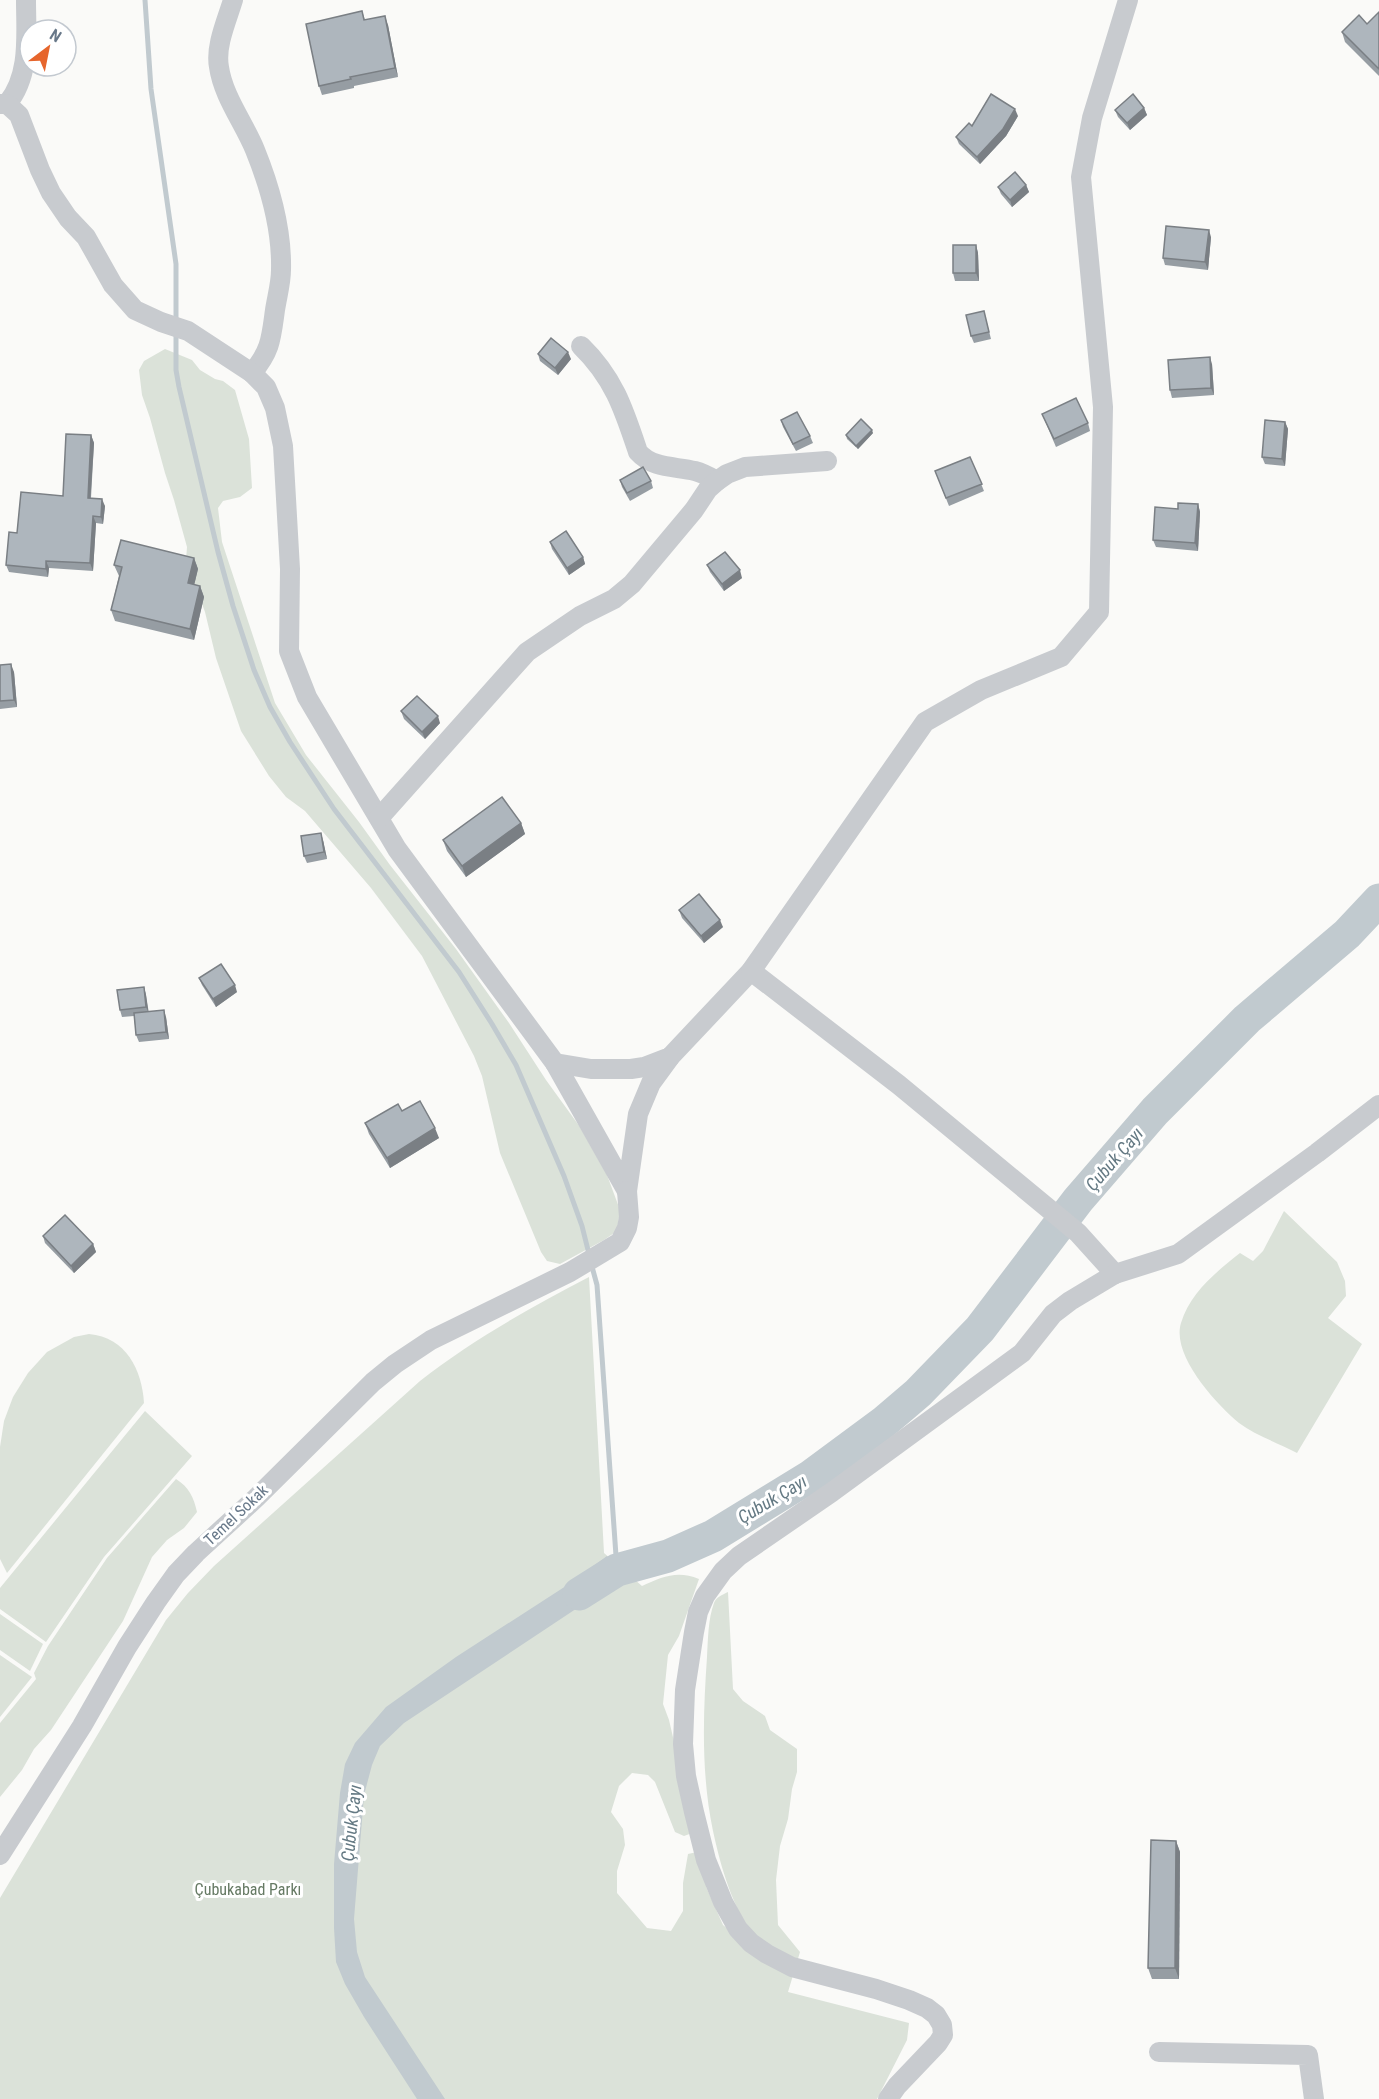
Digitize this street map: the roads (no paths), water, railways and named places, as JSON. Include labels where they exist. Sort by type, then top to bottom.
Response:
[{"type":"street","points":[[26,0],[26,51],[18,87],[3,104],[19,115],[51,193],[68,218],[86,237],[113,285],[135,310],[188,331],[252,373],[266,387],[275,408],[283,446],[290,569],[289,651],[307,697],[397,849],[555,1063],[627,1191]]},
{"type":"street","points":[[233,0],[220,46],[219,68],[224,86],[255,149],[263,172],[275,218],[281,271],[270,345],[265,358],[252,373]]},
{"type":"street","points":[[627,1191],[638,1114],[651,1083],[670,1057],[751,971],[926,722],[981,690],[1061,657],[1099,612],[1103,407],[1081,177],[1092,118],[1128,0]]},
{"type":"street","points":[[581,346],[601,367],[614,386],[638,452],[643,458],[652,463],[696,472],[717,481]]},
{"type":"street","points":[[378,818],[527,652],[580,616],[614,599],[632,584],[694,510],[708,489],[717,481],[745,467],[827,461]]},
{"type":"street","points":[[751,971],[899,1085],[1078,1233],[1114,1274]]},
{"type":"street","points":[[555,1063],[591,1069],[631,1069],[644,1067],[670,1057]]},
{"type":"street","points":[[888,2099],[943,2035],[942,2025],[936,2015],[909,2000],[792,1966],[767,1954],[751,1943],[738,1929],[723,1902],[706,1860],[686,1776],[683,1744],[685,1690],[698,1612],[705,1596],[713,1583],[739,1556],[832,1492],[1023,1353],[1053,1314],[1114,1274],[1178,1254],[1317,1154],[1379,1105]]},
{"type":"street","name":"Temel Sokak","points":[[0,1855],[82,1726],[127,1647],[176,1574],[373,1382],[395,1364],[431,1340],[570,1272],[620,1242],[627,1228],[629,1203],[627,1191]]},
{"type":"street","points":[[1159,2052],[1308,2055],[1314,2099]]},
{"type":"water","points":[[607,1556],[624,1577],[404,1723],[380,1746],[372,1765],[364,1795],[354,1919],[357,1952],[365,1977],[445,2099],[417,2099],[364,2017],[345,1984],[336,1962],[334,1864],[345,1764],[355,1743],[386,1707]]},
{"type":"waterway","points":[[145,0],[151,89],[176,264],[176,323]]},
{"type":"waterway","points":[[176,333],[176,370],[179,387],[218,552],[254,670],[270,707],[334,809],[459,972],[516,1065],[564,1176],[582,1226],[589,1254]]},
{"type":"waterway","name":"Çubuk Çayı","points":[[579,1594],[617,1570],[668,1556],[713,1536],[811,1476],[884,1422],[918,1393],[980,1329],[1078,1200],[1155,1111],[1247,1019],[1347,934],[1379,900]]},
{"type":"waterway","points":[[591,1263],[597,1285],[617,1570]]},
{"type":"park label","name":"Çubukabad Parkı","points":[[248,1889]]}]
